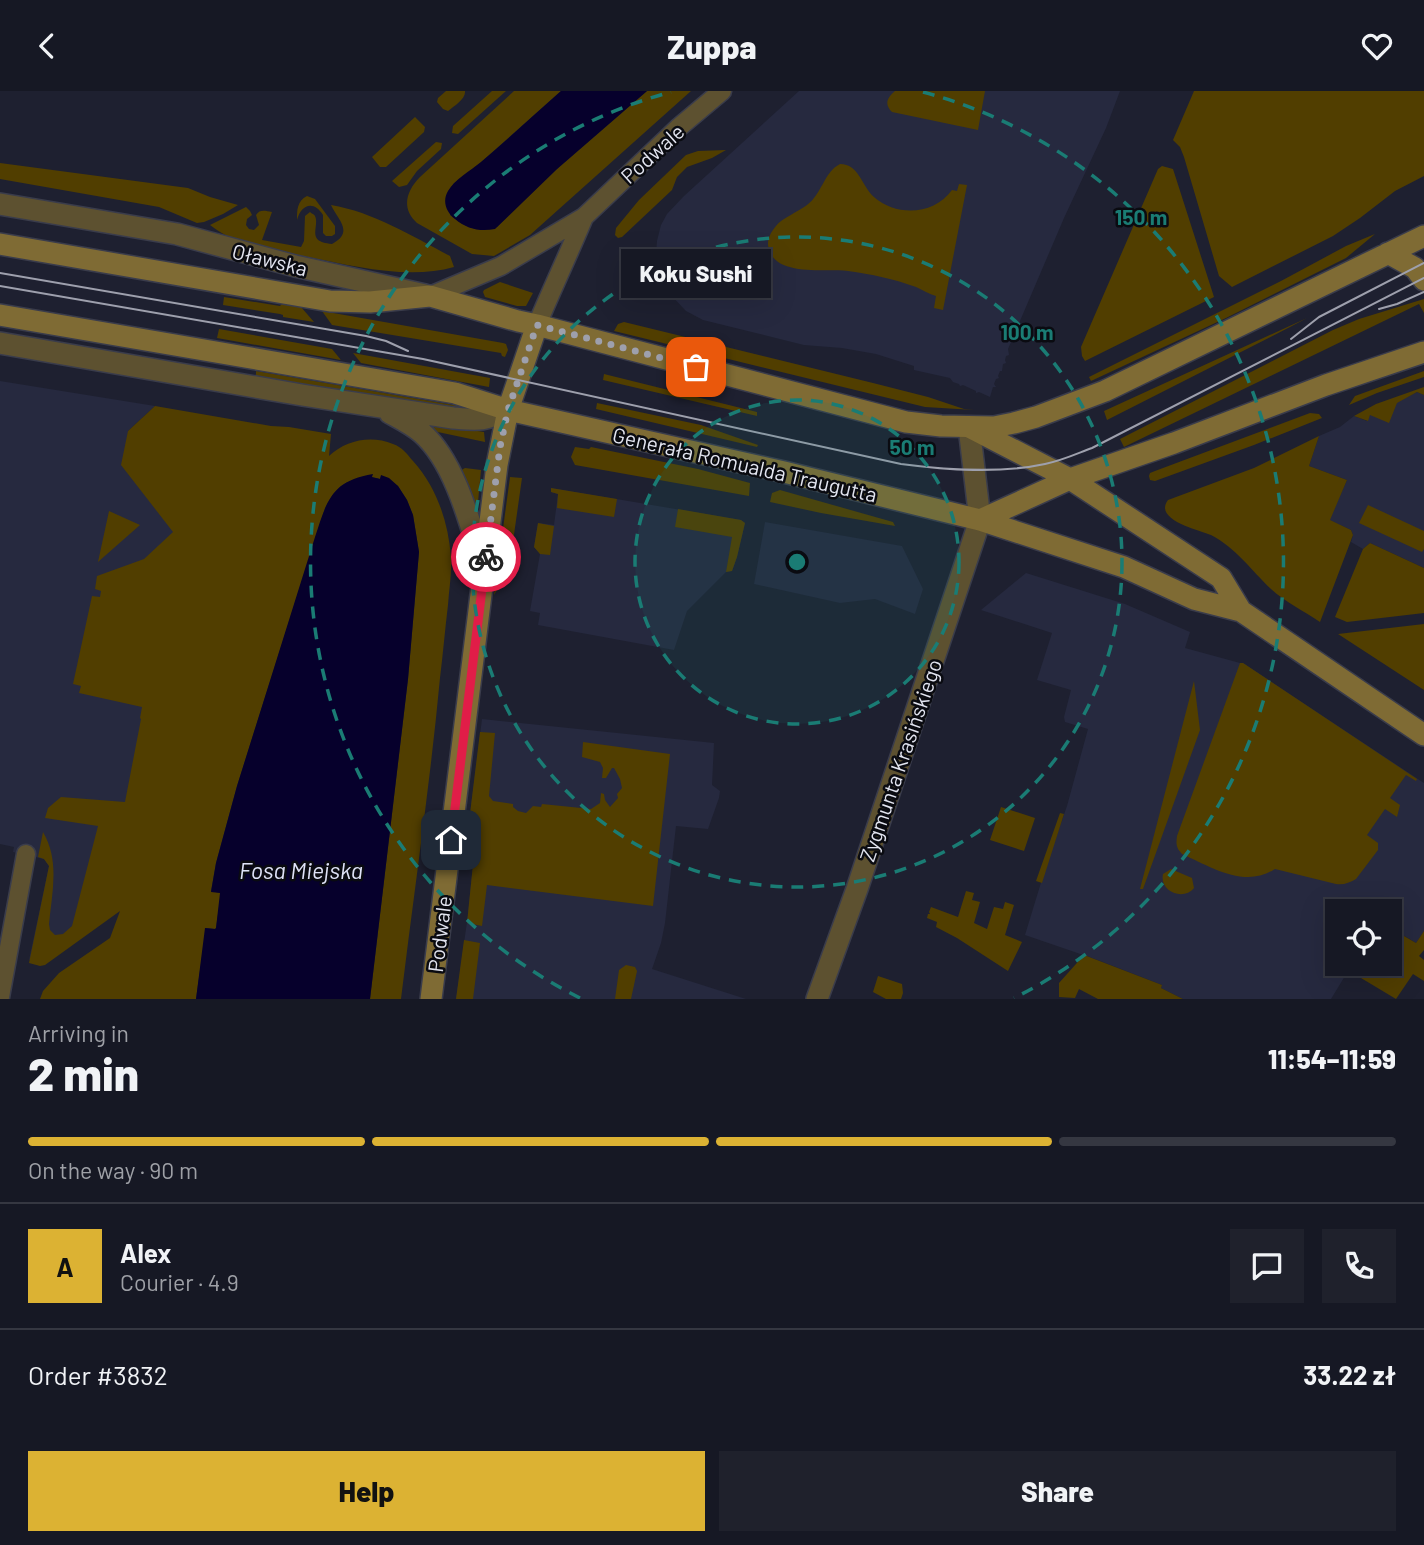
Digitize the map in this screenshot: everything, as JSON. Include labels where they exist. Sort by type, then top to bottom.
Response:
[{"type":"main road","points":[[969,427],[994,427],[1014,423],[1105,391],[1424,236]]},
{"type":"main road","points":[[0,244],[330,301],[370,302],[430,296]]},
{"type":"main road","points":[[1388,253],[1415,268],[1424,280]]},
{"type":"main road","name":"Oławska","points":[[430,296],[537,325]]},
{"type":"main road","name":"Generała Romualda Traugutta","points":[[0,315],[455,393],[508,410],[784,472],[980,520],[1124,567],[1194,599],[1241,611],[1424,735]]},
{"type":"main road","name":"Podwale","points":[[431,999],[497,465],[508,410],[537,325]]},
{"type":"main road","name":"Generała Romualda Traugutta","points":[[537,325],[905,422],[969,427],[1070,479],[1222,578],[1241,611]]},
{"type":"main road","points":[[980,520],[1070,479],[1424,352]]},
{"type":"street","name":"Podwale","points":[[430,296],[501,266],[584,217],[678,128],[723,91]]},
{"type":"street","name":"Oławska","points":[[0,204],[177,234],[295,266],[430,296]]},
{"type":"street","name":"Podwale","points":[[537,325],[584,217]]},
{"type":"street","points":[[0,343],[475,420],[488,419],[508,410]]},
{"type":"street","points":[[372,405],[416,428],[434,445],[451,473],[460,495],[484,569]]},
{"type":"street","points":[[969,427],[980,520]]},
{"type":"street","name":"Zygmunta Krasińskiego","points":[[817,999],[980,520]]},
{"type":"street","points":[[0,997],[26,855]]},
{"type":"shaded area","points":[[446,91],[465,91],[462,100],[448,111],[437,102]]},
{"type":"shaded area","points":[[492,91],[506,91],[458,134],[452,133],[453,126]]},
{"type":"shaded area","points":[[514,91],[561,91],[453,184],[450,215],[472,228],[497,227],[557,169],[647,91],[691,91],[530,235],[494,256],[472,254],[417,223],[409,212],[407,200],[411,188],[420,177]]},
{"type":"shaded area","points":[[799,91],[1120,91],[1008,349],[1006,363],[1003,364],[990,397],[960,386],[950,378],[914,370],[914,366],[876,354],[804,345],[703,320],[686,311],[668,292],[658,269],[656,254],[661,225],[667,214]]},
{"type":"shaded area","points":[[895,91],[985,91],[978,130],[892,112],[888,101]]},
{"type":"shaded area","points":[[1194,91],[1424,91],[1424,176],[1395,191],[1333,236],[1232,287],[1219,276],[1184,157],[1173,140]]},
{"type":"shaded area","points":[[415,117],[425,127],[424,132],[386,167],[380,167],[372,157]]},
{"type":"shaded area","points":[[436,142],[442,143],[441,149],[417,171],[407,185],[399,187],[392,181]]},
{"type":"shaded area","points":[[726,150],[687,167],[677,177],[672,190],[622,237],[615,235],[616,228],[639,200],[686,155],[698,151]]},
{"type":"shaded area","points":[[0,163],[188,188],[238,205],[223,214],[197,223],[159,207],[0,179]]},
{"type":"shaded area","points":[[840,164],[852,167],[874,197],[893,208],[904,210],[925,208],[944,198],[952,190],[957,191],[959,184],[967,185],[943,310],[934,308],[936,296],[916,287],[848,271],[792,268],[774,259],[768,243],[774,229],[782,220],[812,200],[830,172]]},
{"type":"shaded area","points":[[1162,166],[1173,169],[1214,297],[1085,361],[1081,347],[1158,169]]},
{"type":"shaded area","points":[[307,196],[315,199],[335,226],[335,234],[326,236],[323,233],[323,215],[316,207],[305,207],[297,220],[299,203]]},
{"type":"shaded area","points":[[331,205],[362,213],[407,233],[450,256],[454,267],[419,272],[362,268],[252,245],[230,238],[210,225],[246,207],[252,215],[247,219],[246,225],[254,230],[259,225],[256,215],[258,213],[272,212],[262,240],[301,247],[304,241],[305,216],[310,212],[315,215],[316,237],[324,243],[332,244],[339,239],[343,230]]},
{"type":"shaded area","points":[[1375,234],[1346,258],[1091,381],[1089,377],[1346,246]]},
{"type":"shaded area","points":[[500,282],[533,293],[526,306],[485,297],[484,290]]},
{"type":"shaded area","points":[[224,297],[301,307],[314,322],[223,305]]},
{"type":"shaded area","points":[[1424,299],[1424,313],[1419,304],[1124,447],[1120,439],[1333,330]]},
{"type":"shaded area","points":[[322,311],[503,343],[508,350],[505,357],[501,353],[332,325]]},
{"type":"shaded area","points":[[1307,318],[1290,327],[1107,420],[1104,411]]},
{"type":"shaded area","points":[[624,322],[974,410],[925,407],[614,331],[618,324]]},
{"type":"shaded area","points":[[219,329],[332,349],[341,360],[217,338]]},
{"type":"shaded area","points":[[353,353],[490,378],[489,387],[361,363]]},
{"type":"shaded area","points":[[256,371],[477,409],[481,415],[256,376]]},
{"type":"shaded area","points":[[1424,371],[1424,377],[1349,405],[1355,396]]},
{"type":"shaded area","points":[[604,374],[757,412],[757,416],[603,380]]},
{"type":"shaded area","points":[[0,381],[155,406],[128,431],[182,524],[122,906],[29,960],[49,866],[44,859],[13,852],[14,847],[0,844]]},
{"type":"shaded area","points":[[1424,387],[1424,395],[1417,392],[1397,403],[1389,423],[1370,415],[1368,421],[1354,416],[1376,404]]},
{"type":"shaded area","points":[[1417,392],[1424,395],[1424,568],[1370,543],[1363,549],[1351,542],[1351,530],[1329,520],[1347,480],[1309,466],[1319,436],[1340,427],[1354,416],[1367,421],[1370,415]]},
{"type":"shaded area","points":[[597,403],[701,425],[758,445],[757,447],[596,409]]},
{"type":"shaded area","points":[[155,406],[331,434],[329,456],[351,443],[385,441],[404,451],[421,471],[440,506],[449,544],[451,575],[432,758],[401,999],[370,999],[408,679],[419,552],[413,515],[407,500],[398,486],[381,476],[380,479],[364,478],[342,485],[325,508],[237,786],[216,863],[211,891],[221,893],[216,928],[206,928],[196,999],[40,999],[43,991],[59,973],[110,938],[120,911],[45,965],[29,963],[49,866],[44,859],[38,857],[43,832],[52,854],[53,888],[49,924],[55,935],[63,934],[72,926],[98,826],[45,818],[48,808],[61,797],[125,802],[142,707],[79,693],[81,686],[73,684],[92,596],[100,597],[101,591],[95,589],[97,576],[144,559],[173,532],[121,465],[128,431]]},
{"type":"shaded area","points":[[1310,413],[1319,414],[1322,418],[1155,481],[1150,480],[1150,473]]},
{"type":"shaded area","points":[[427,423],[484,432],[485,442],[433,431]]},
{"type":"shaded area","points":[[1319,436],[1309,466],[1347,480],[1330,520],[1351,530],[1353,535],[1320,622],[1276,594],[1228,546],[1211,535],[1172,519],[1165,507],[1168,500],[1254,468]]},
{"type":"shaded area","points":[[575,447],[591,447],[698,469],[750,483],[749,496],[575,465],[571,457]]},
{"type":"shaded area","points":[[465,468],[481,470],[477,513],[460,471]]},
{"type":"shaded area","points":[[510,477],[522,478],[509,570],[494,595]]},
{"type":"shaded area","points":[[551,488],[741,520],[745,523],[732,571],[726,572],[687,611],[674,650],[538,625],[540,613],[530,611],[540,554],[534,547],[538,523],[554,525],[558,494],[551,492]]},
{"type":"shaded area","points":[[551,488],[617,499],[614,517],[557,508],[558,494],[551,492]]},
{"type":"shaded area","points":[[780,490],[893,522],[895,526],[770,502],[772,493]]},
{"type":"shaded area","points":[[1368,505],[1424,531],[1422,552],[1359,523]]},
{"type":"shaded area","points":[[678,509],[741,520],[745,523],[732,571],[726,572],[732,537],[675,527]]},
{"type":"shaded area","points":[[109,511],[140,525],[98,562]]},
{"type":"shaded area","points":[[765,522],[902,546],[923,589],[915,614],[875,599],[840,603],[754,584]]},
{"type":"shaded area","points":[[538,523],[554,526],[550,555],[540,554],[534,547]]},
{"type":"shaded area","points":[[1370,543],[1424,568],[1424,613],[1347,622],[1335,617],[1363,549]]},
{"type":"shaded area","points":[[1026,573],[1125,604],[1190,632],[1185,648],[1243,663],[1424,783],[1424,931],[1416,943],[1402,934],[1402,899],[1325,899],[1325,976],[1345,976],[1331,999],[1183,999],[1161,988],[1162,985],[1025,935],[1067,806],[1088,729],[1065,722],[1071,690],[1037,680],[1052,633],[981,610]]},
{"type":"shaded area","points":[[1424,624],[1424,690],[1338,634]]},
{"type":"shaded area","points":[[1240,663],[1417,779],[1416,781],[1406,775],[1390,798],[1400,805],[1397,817],[1385,809],[1367,835],[1378,843],[1378,850],[1356,879],[1336,884],[1275,869],[1264,875],[1240,876],[1216,870],[1179,850],[1177,836]]},
{"type":"shaded area","points":[[1194,681],[1200,730],[1143,889],[1140,889]]},
{"type":"shaded area","points":[[482,719],[714,743],[712,785],[720,791],[719,798],[708,829],[676,826],[665,923],[652,969],[746,999],[456,999],[473,864],[466,846]]},
{"type":"shaded area","points":[[480,732],[495,733],[489,796],[493,801],[513,804],[518,811],[526,813],[533,806],[541,807],[542,804],[591,809],[600,803],[601,793],[610,807],[618,798],[617,794],[622,788],[614,768],[606,778],[602,778],[603,768],[600,762],[582,757],[583,742],[670,754],[653,906],[487,885],[482,926],[467,923],[473,864],[466,846]]},
{"type":"shaded area","points":[[1001,807],[1035,818],[1024,851],[990,840]]},
{"type":"shaded area","points":[[1060,813],[1064,814],[1042,883],[1036,881]]},
{"type":"shaded area","points":[[1171,869],[1192,878],[1194,888],[1190,892],[1179,894],[1168,890],[1163,874]]},
{"type":"shaded area","points":[[966,891],[974,893],[972,900],[980,902],[974,923],[987,929],[994,907],[1003,909],[1005,902],[1014,905],[1005,935],[1022,942],[1008,971],[936,927],[937,922],[927,918],[931,907],[958,917]]},
{"type":"shaded area","points":[[1424,931],[1424,950],[1419,956],[1424,960],[1424,981],[1413,974],[1396,999],[1361,978],[1402,976],[1402,935],[1416,943]]},
{"type":"shaded area","points":[[464,940],[480,943],[473,999],[456,999]]},
{"type":"shaded area","points":[[1084,955],[1162,985],[1161,988],[1183,999],[1098,999],[1079,989],[1075,998],[1059,997],[1059,983]]},
{"type":"shaded area","points":[[626,965],[635,967],[637,971],[631,999],[615,999],[619,970]]},
{"type":"shaded area","points":[[878,976],[902,984],[901,999],[886,999],[873,992]]},
{"type":"water","points":[[561,91],[647,91],[557,169],[495,229],[474,229],[455,219],[447,210],[445,202],[451,187]]},
{"type":"water","name":"Fosa Miejska","points":[[373,474],[372,477],[380,479],[381,475],[389,478],[407,500],[413,515],[419,552],[408,679],[370,999],[196,999],[205,928],[216,928],[220,893],[211,892],[216,863],[237,786],[319,524],[328,503],[339,488],[359,477]]},
{"type":"tram line","points":[[1291,339],[1319,317],[1424,263]]},
{"type":"tram line","points":[[0,273],[366,336],[408,351]]},
{"type":"tram line","points":[[0,286],[423,359],[901,464],[991,470],[1045,464],[1092,448],[1424,278]]},
{"type":"tram line","points":[[1379,309],[1424,292]]},
{"type":"way so far","points":[[486,557],[497,465],[508,410],[537,325],[696,367]]},
{"type":"place","name":"Koku Sushi","points":[[696,367]]},
{"type":"route","points":[[451,840],[486,557]]}]
